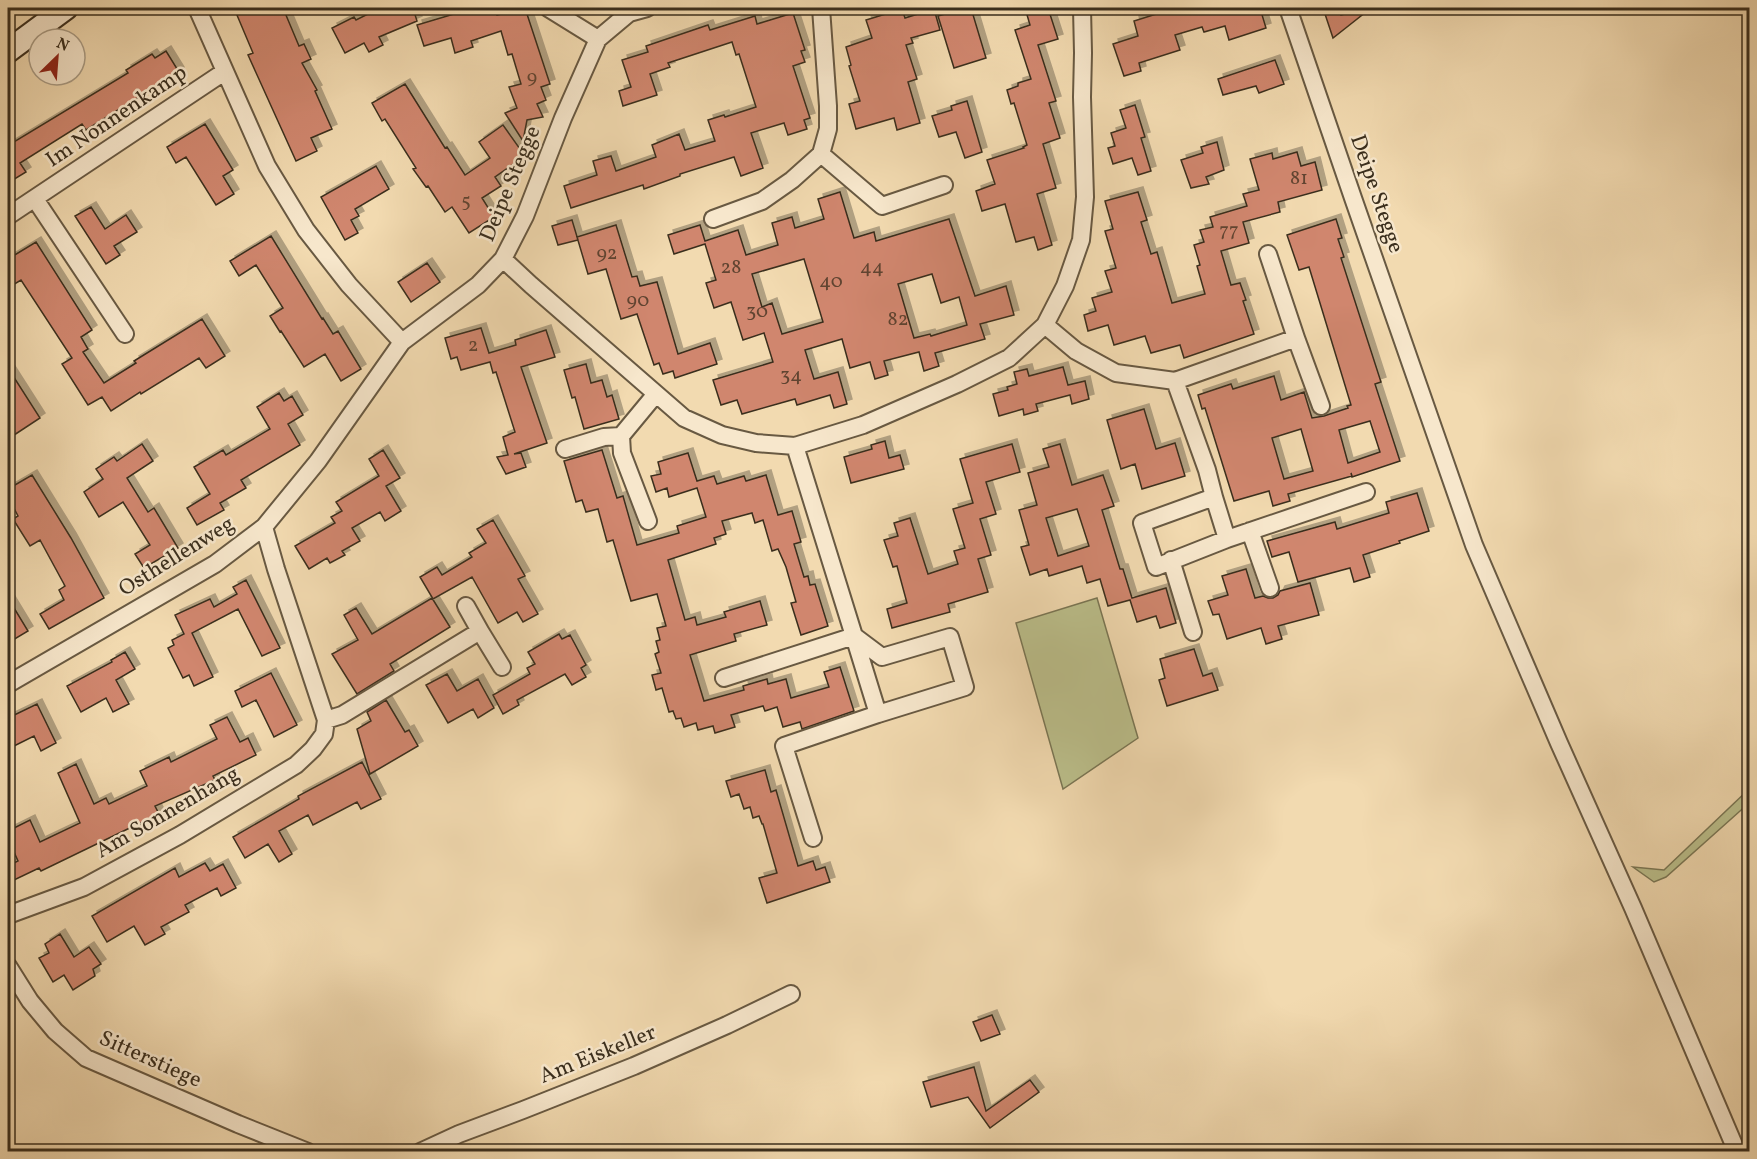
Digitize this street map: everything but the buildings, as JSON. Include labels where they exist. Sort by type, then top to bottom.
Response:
[{"type":"main road","points":[[8,51],[66,8]]},
{"type":"street","name":"Im Nonnenkamp","points":[[197,8],[267,166],[306,230],[349,285],[402,342]]},
{"type":"street","points":[[548,8],[598,39]]},
{"type":"street","name":"Deipe Stegge","points":[[647,8],[629,13],[598,39],[563,118],[525,216],[503,259],[684,418],[722,435],[756,443],[795,446],[863,425],[957,384],[1009,358],[1045,325],[1065,286],[1081,240],[1085,197],[1082,8]]},
{"type":"street","points":[[713,219],[762,201],[792,180],[821,154],[828,129],[828,106],[820,8]]},
{"type":"street","name":"Deipe Stegge","points":[[1288,8],[1474,545],[1737,1152]]},
{"type":"street","name":"Im Nonnenkamp","points":[[8,216],[224,72]]},
{"type":"street","points":[[821,154],[882,206],[944,185]]},
{"type":"street","name":"Im Nonnenkamp","points":[[35,199],[124,334]]},
{"type":"street","points":[[1268,254],[1321,406]]},
{"type":"street","points":[[402,342],[478,285],[503,259]]},
{"type":"street","points":[[1045,325],[1076,351],[1116,373],[1175,381],[1296,338]]},
{"type":"street","name":"Osthellenweg","points":[[8,684],[215,564],[264,527],[318,461],[402,342]]},
{"type":"street","points":[[1175,381],[1207,470],[1227,539]]},
{"type":"street","points":[[648,521],[622,453],[621,436],[655,394]]},
{"type":"street","points":[[565,449],[604,437],[621,436]]},
{"type":"street","points":[[795,446],[878,714]]},
{"type":"street","points":[[1214,497],[1142,523],[1155,567],[1227,539],[1366,492]]},
{"type":"street","points":[[264,527],[326,720],[342,715],[480,631]]},
{"type":"street","points":[[1250,531],[1270,588]]},
{"type":"street","points":[[1171,560],[1193,632]]},
{"type":"street","points":[[466,606],[502,667]]},
{"type":"street","points":[[724,678],[854,636]]},
{"type":"street","points":[[813,838],[784,746],[965,687],[950,637],[882,657],[854,636]]},
{"type":"street","name":"Am Sonnenhang","points":[[8,915],[84,887],[180,835],[296,765],[313,749],[324,734],[326,720]]},
{"type":"street","name":"Sitterstiege","points":[[8,966],[30,1001],[54,1031],[86,1058],[308,1152]]},
{"type":"street","name":"Am Eiskeller","points":[[420,1152],[459,1134],[634,1066],[792,994]]},
{"type":"green space","points":[[1097,598],[1138,738],[1063,789],[1016,623]]},
{"type":"green space","points":[[1749,789],[1749,803],[1666,877],[1654,882],[1633,867],[1664,870]]}]
